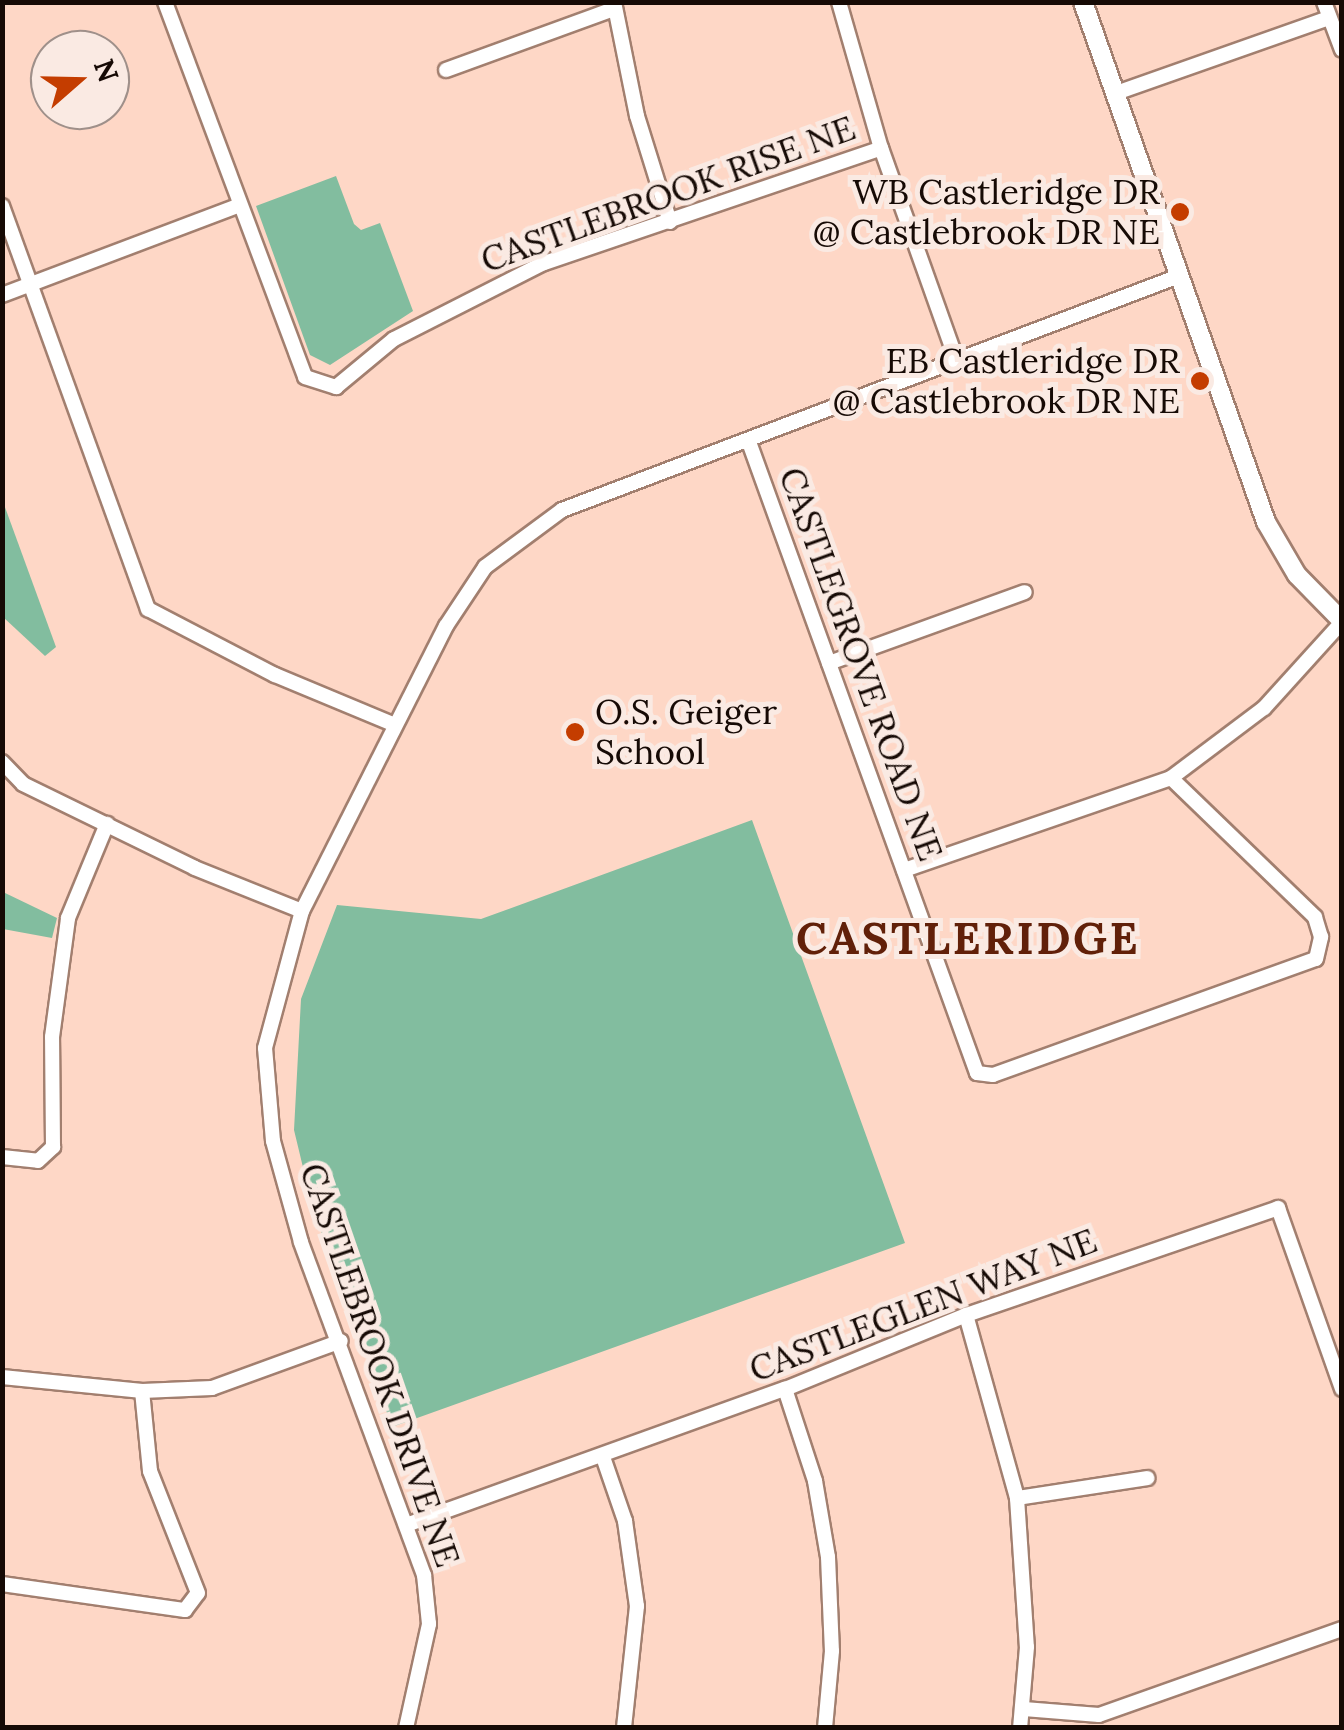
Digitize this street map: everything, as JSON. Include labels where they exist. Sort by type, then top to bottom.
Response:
[{"type":"street","name":"CASTLEBROOK RISE NE","points":[[165,2],[237,206],[305,378],[336,386],[394,338],[544,264],[881,148]]},
{"type":"street","points":[[839,2],[881,148],[956,362]]},
{"type":"street","points":[[904,870],[1170,778],[1264,708],[1342,621],[1297,575],[1266,522],[1083,2]]},
{"type":"street","points":[[1324,2],[1342,50]]},
{"type":"street","points":[[446,70],[614,6],[637,116],[670,222]]},
{"type":"street","points":[[1116,93],[1330,18]]},
{"type":"street","points":[[2,206],[148,609],[274,675],[395,725]]},
{"type":"street","points":[[2,294],[237,206]]},
{"type":"street","name":"CASTLEBROOK DRIVE NE","points":[[406,1728],[429,1624],[409,1524],[302,1242],[272,1141],[265,1048],[302,911],[395,725],[485,567],[523,535],[580,502],[749,442],[1179,276]]},
{"type":"street","name":"CASTLEGROVE ROAD NE","points":[[749,442],[977,1073],[992,1076],[1316,960],[1321,937],[1314,916],[1170,778]]},
{"type":"street","points":[[829,663],[1025,592]]},
{"type":"street","points":[[2,762],[22,784],[302,911]]},
{"type":"street","points":[[2,1157],[38,1161],[53,1146],[52,1037],[68,918],[108,824]]},
{"type":"street","name":"CASTLEGLEN WAY NE","points":[[409,1524],[785,1390],[966,1315],[1278,1208],[1342,1389]]},
{"type":"street","points":[[966,1315],[1017,1498],[1027,1647],[1020,1728]]},
{"type":"street","points":[[2,1378],[142,1391],[212,1388],[341,1341]]},
{"type":"street","points":[[785,1390],[816,1481],[828,1557],[832,1651],[825,1728]]},
{"type":"street","points":[[2,1584],[185,1610],[198,1593],[150,1470],[142,1391]]},
{"type":"street","points":[[603,1457],[625,1521],[637,1606],[624,1728]]},
{"type":"street","points":[[1017,1498],[1147,1478]]},
{"type":"street","points":[[1024,1709],[1099,1715],[1342,1629]]},
{"type":"green space","points":[[336,176],[354,224],[361,230],[380,223],[413,311],[330,365],[310,355],[256,206]]},
{"type":"green space","points":[[2,499],[56,647],[45,656],[3,617]]},
{"type":"green space","points":[[752,820],[905,1243],[392,1427],[313,1209],[294,1130],[301,999],[337,905],[481,919]]},
{"type":"green space","points":[[3,892],[57,918],[52,938],[3,929]]},
{"type":"place","name":"WB Castleridge DR @ Castlebrook DR NE","points":[[1180,212]]},
{"type":"place","name":"EB Castleridge DR @ Castlebrook DR NE","points":[[1200,381]]},
{"type":"place","name":"O.S. Geiger School","points":[[575,732]]},
{"type":"district","name":"CASTLERIDGE","points":[[968,938]]}]
